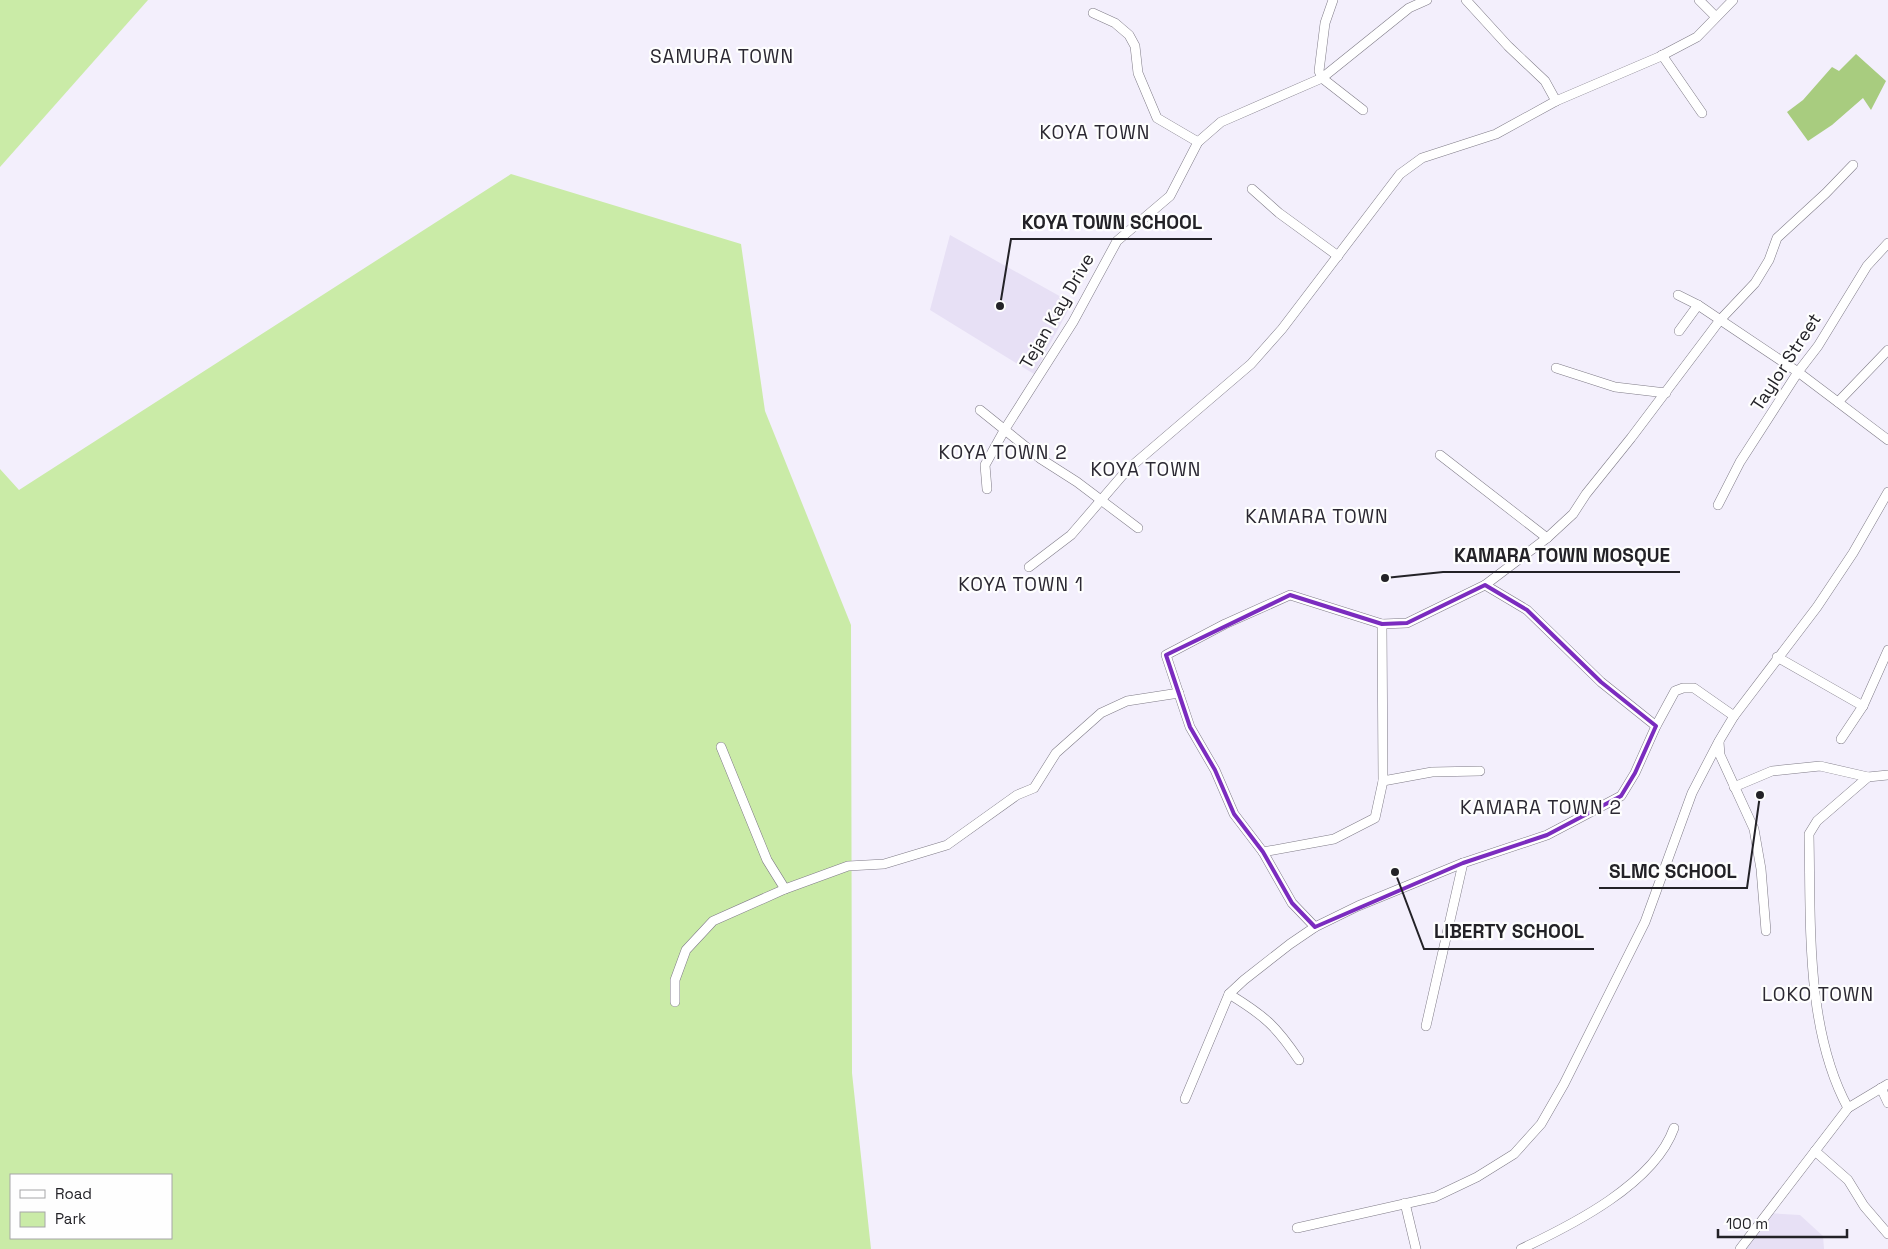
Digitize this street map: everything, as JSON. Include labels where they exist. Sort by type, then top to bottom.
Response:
[{"type":"street","points":[[1333,0],[1325,23],[1319,71],[1322,78],[1363,110]]},
{"type":"street","name":"Tejan Kay Drive","points":[[987,489],[985,465],[1005,429],[1073,322],[1117,240],[1170,196],[1198,142],[1221,122],[1322,78],[1409,8],[1427,0]]},
{"type":"street","points":[[1466,0],[1508,46],[1545,81],[1556,101]]},
{"type":"street","points":[[1699,0],[1715,16]]},
{"type":"street","points":[[1029,567],[1071,535],[1099,499],[1126,470],[1251,364],[1282,329],[1400,174],[1422,158],[1496,134],[1556,101],[1662,55],[1697,37],[1715,16],[1733,0]]},
{"type":"street","points":[[1093,13],[1115,23],[1129,35],[1134,46],[1138,73],[1157,118],[1198,142]]},
{"type":"street","points":[[1662,55],[1702,113]]},
{"type":"street","points":[[1315,927],[1292,903],[1263,852],[1234,814],[1215,770],[1190,727],[1166,655],[1225,624],[1290,595],[1382,624],[1407,623],[1485,585],[1547,538],[1573,514],[1586,494],[1720,320],[1755,283],[1769,260],[1777,238],[1826,194],[1853,165]]},
{"type":"street","points":[[1252,189],[1279,213],[1338,256]]},
{"type":"street","name":"Taylor Street","points":[[1718,505],[1740,462],[1798,372],[1818,346],[1867,266],[1888,243]]},
{"type":"street","points":[[1678,295],[1698,305],[1798,372],[1888,440]]},
{"type":"street","points":[[1679,331],[1698,305]]},
{"type":"street","points":[[1838,402],[1888,350]]},
{"type":"street","points":[[1556,368],[1615,387],[1666,392]]},
{"type":"street","points":[[980,410],[1041,459],[1138,528]]},
{"type":"street","points":[[1440,455],[1547,538]]},
{"type":"street","points":[[1296,1228],[1434,1197],[1477,1177],[1514,1154],[1541,1124],[1564,1084],[1645,922],[1692,793],[1719,741],[1734,716],[1817,606],[1888,492]]},
{"type":"street","points":[[1485,585],[1527,610],[1601,682],[1656,726]]},
{"type":"street","points":[[1263,852],[1334,839],[1375,818],[1382,780],[1382,624]]},
{"type":"street","points":[[1841,739],[1863,706],[1888,650]]},
{"type":"street","points":[[1777,657],[1863,706]]},
{"type":"street","points":[[1185,1099],[1229,994],[1244,980],[1315,927],[1463,863],[1547,834],[1622,796],[1635,774],[1656,726],[1675,692],[1683,688],[1694,688],[1734,716]]},
{"type":"street","points":[[675,1002],[675,980],[686,950],[713,922],[785,889],[848,866],[884,864],[947,846],[1017,795],[1034,788],[1056,753],[1101,713],[1127,701],[1178,693]]},
{"type":"street","points":[[1719,741],[1720,755],[1754,829],[1762,869],[1766,931]]},
{"type":"street","points":[[721,747],[767,860],[785,889]]},
{"type":"street","points":[[1734,786],[1772,771],[1820,766],[1868,777],[1888,775]]},
{"type":"street","points":[[1382,780],[1432,772],[1480,771]]},
{"type":"street","points":[[1848,1108],[1832,1073],[1817,1013],[1810,928],[1809,834],[1817,821],[1868,777]]},
{"type":"street","points":[[1426,1026],[1463,863]]},
{"type":"street","points":[[1229,994],[1257,1011],[1279,1030],[1299,1060]]},
{"type":"street","points":[[1740,1249],[1848,1108],[1885,1086],[1888,1103]]},
{"type":"street","points":[[1521,1249],[1556,1233],[1616,1197],[1668,1145],[1674,1128]]},
{"type":"street","points":[[1815,1151],[1848,1180],[1864,1206],[1888,1234]]},
{"type":"street","points":[[1405,1203],[1416,1249]]},
{"type":"highlighted area","points":[[1485,585],[1527,610],[1601,682],[1656,726],[1635,773],[1621,796],[1547,835],[1463,863],[1315,927],[1292,903],[1263,852],[1234,814],[1215,770],[1190,727],[1166,655],[1290,595],[1382,624],[1407,623]]},
{"type":"shaded area","points":[[950,235],[1072,303],[1034,374],[930,310]]},
{"type":"shaded area","points":[[1768,1213],[1800,1215],[1823,1236],[1824,1249],[1745,1249]]},
{"type":"green space","points":[[0,0],[148,0],[0,167]]},
{"type":"green space","points":[[1856,54],[1886,81],[1871,110],[1863,98],[1832,125],[1808,141],[1787,112],[1803,100],[1832,67],[1839,71]]},
{"type":"green space","points":[[511,174],[741,244],[765,411],[851,625],[852,1073],[871,1249],[0,1249],[0,469],[19,490]]},
{"type":"place","name":"KOYA TOWN SCHOOL","points":[[1000,306]]},
{"type":"place","name":"KAMARA TOWN MOSQUE","points":[[1385,578]]},
{"type":"place","name":"SLMC SCHOOL","points":[[1760,795]]},
{"type":"place","name":"LIBERTY SCHOOL","points":[[1395,872]]},
{"type":"district","name":"SAMURA TOWN","points":[[722,56]]},
{"type":"district","name":"KOYA TOWN","points":[[1095,132]]},
{"type":"district","name":"KOYA TOWN 2","points":[[1003,452]]},
{"type":"district","name":"KOYA TOWN","points":[[1146,469]]},
{"type":"district","name":"KAMARA TOWN","points":[[1317,516]]},
{"type":"district","name":"KOYA TOWN 1","points":[[1021,584]]},
{"type":"district","name":"KAMARA TOWN 2","points":[[1541,807]]},
{"type":"district","name":"LOKO TOWN","points":[[1818,994]]}]
